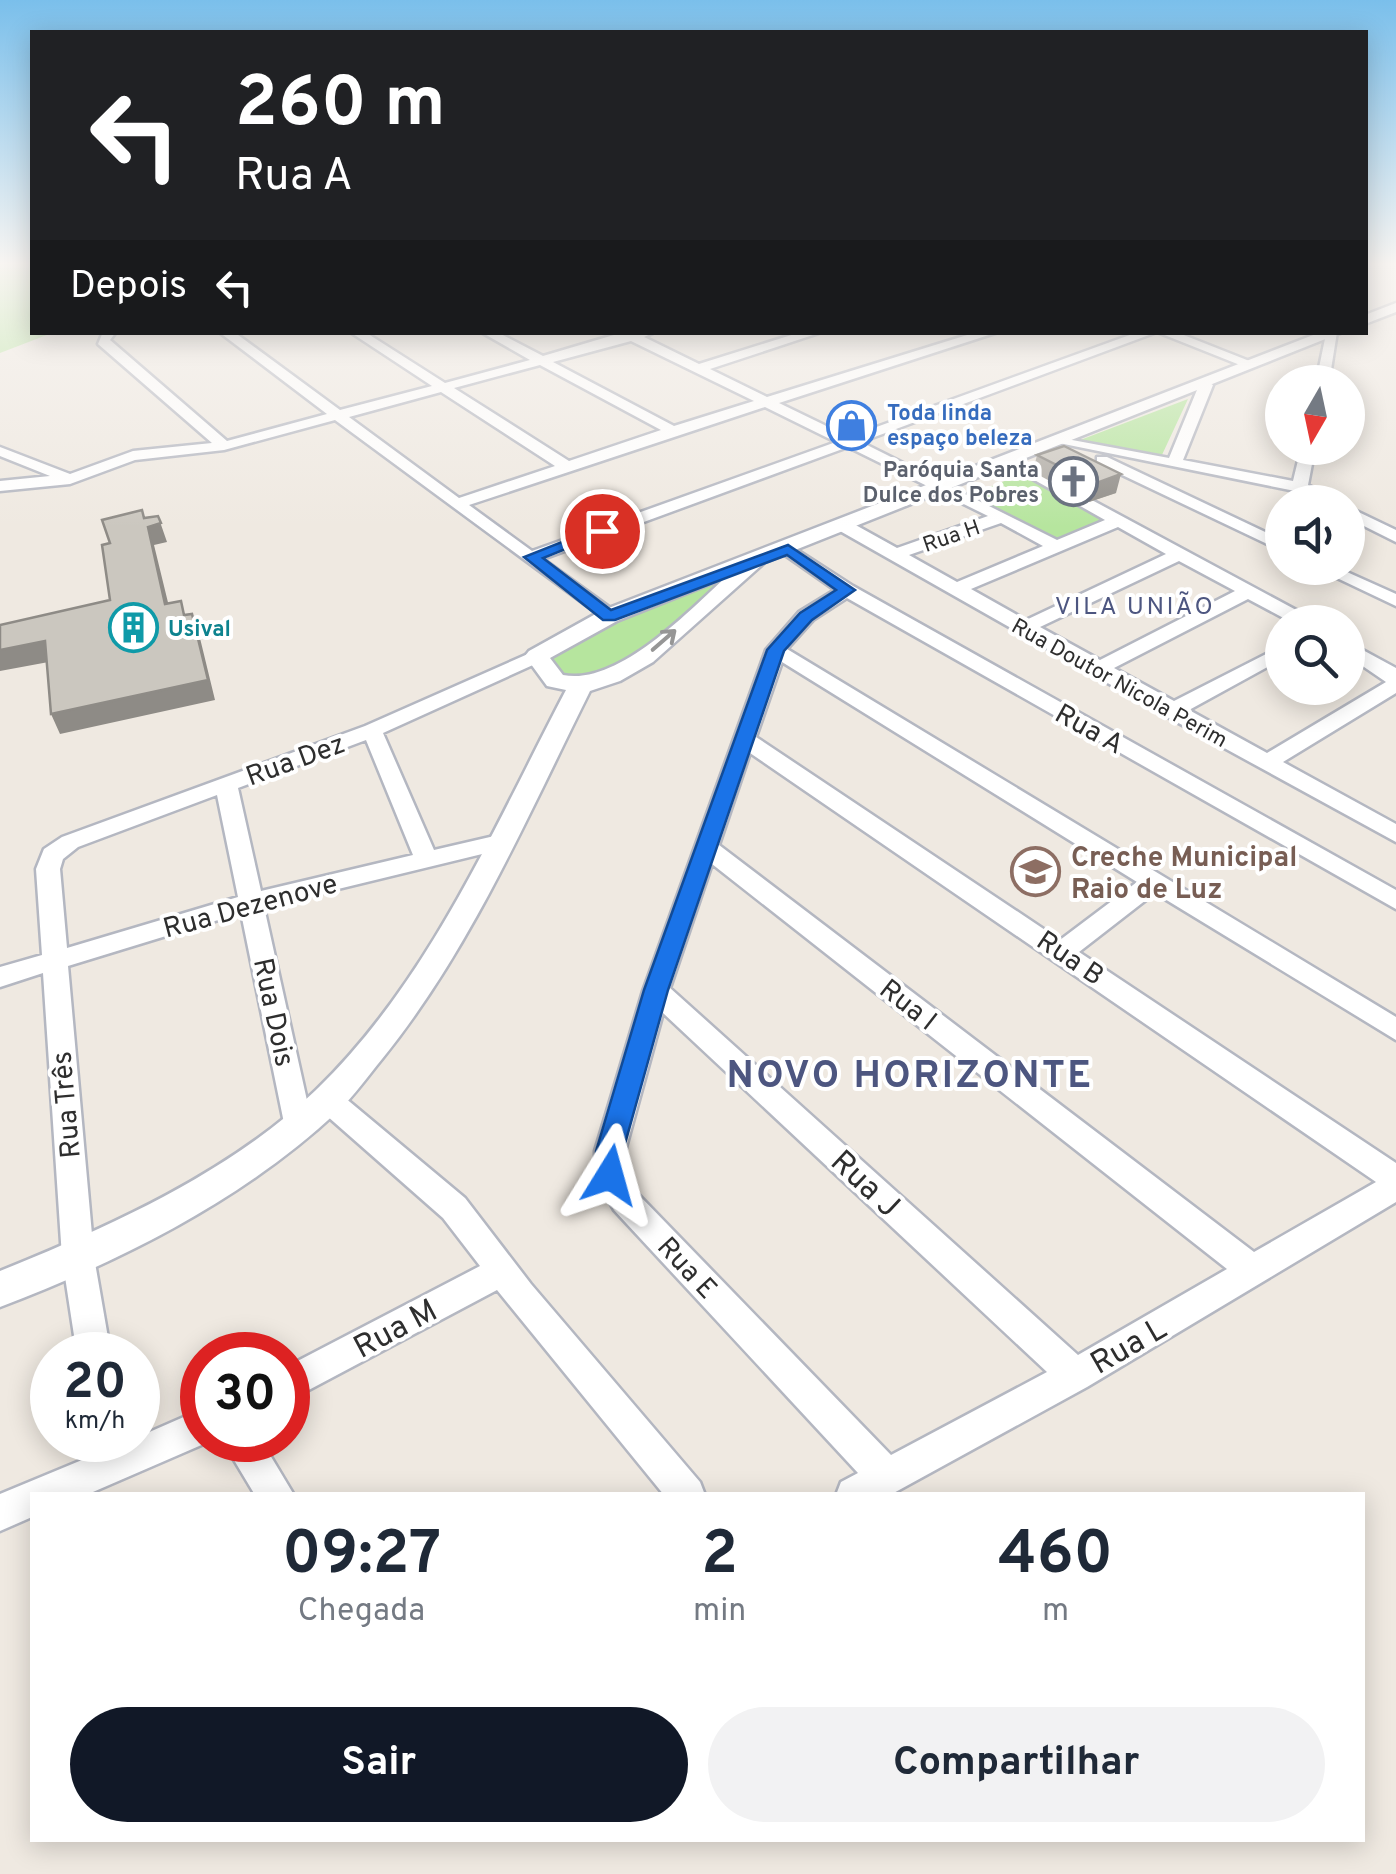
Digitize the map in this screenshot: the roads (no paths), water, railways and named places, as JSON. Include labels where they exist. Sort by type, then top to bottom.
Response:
[{"type":"street","points":[[123,351],[224,446]]},
{"type":"street","points":[[251,351],[609,616]]},
{"type":"street","points":[[388,351],[566,466]]},
{"type":"street","points":[[521,351],[673,431]]},
{"type":"street","points":[[0,486],[70,479],[133,456],[224,446],[340,418],[574,351]]},
{"type":"street","name":"Rua H","points":[[664,351],[1002,517]]},
{"type":"street","points":[[700,368],[753,351]]},
{"type":"street","points":[[458,503],[930,351]]},
{"type":"street","points":[[532,557],[1096,351]]},
{"type":"street","points":[[1216,351],[1250,364]]},
{"type":"street","points":[[756,562],[630,669],[604,682],[580,686],[556,684],[542,671],[537,656],[609,616],[846,527],[1284,351]]},
{"type":"street","points":[[1174,464],[1206,385]]},
{"type":"street","points":[[1061,442],[1289,485]]},
{"type":"street","points":[[1061,442],[1265,538]]},
{"type":"street","points":[[0,451],[70,479]]},
{"type":"street","points":[[1008,460],[1272,605]]},
{"type":"street","points":[[1002,517],[1056,546]]},
{"type":"street","name":"Rua H","points":[[894,555],[1002,517]]},
{"type":"street","points":[[953,590],[1118,521]]},
{"type":"street","points":[[1365,521],[1396,537]]},
{"type":"street","name":"Rua Doutor Nicola Perim","points":[[846,527],[1396,834]]},
{"type":"street","name":"Rua A","points":[[788,549],[846,590],[1396,900]]},
{"type":"street","points":[[1022,628],[1179,554]]},
{"type":"street","points":[[1362,585],[1396,601]]},
{"type":"street","name":"Rua E","points":[[846,590],[806,616],[776,650],[656,990],[610,1151],[610,1175],[625,1200],[886,1476]]},
{"type":"street","points":[[1098,669],[1247,592]]},
{"type":"street","points":[[776,650],[1396,1030]]},
{"type":"street","name":"Rua Dez","points":[[52,855],[70,842],[372,730],[537,656]]},
{"type":"street","points":[[1265,763],[1396,682],[1392,674],[1365,658]]},
{"type":"street","points":[[1171,711],[1265,661]]},
{"type":"street","points":[[0,1289],[78,1258],[228,1180],[328,1100],[398,1016],[454,932],[504,842],[580,686]]},
{"type":"street","points":[[372,730],[426,858]]},
{"type":"street","name":"Rua B","points":[[744,739],[1063,950],[1396,1182]]},
{"type":"street","name":"Rua Dois","points":[[226,784],[298,1123]]},
{"type":"street","name":"Rua Dezenove","points":[[0,978],[253,902],[504,842]]},
{"type":"street","name":"Rua I","points":[[706,847],[1254,1271]]},
{"type":"street","name":"Rua Três","points":[[52,855],[48,869],[54,962],[78,1258],[90,1332]]},
{"type":"street","points":[[1063,950],[1155,881]]},
{"type":"street","name":"Rua J","points":[[656,990],[1076,1375]]},
{"type":"street","points":[[328,1100],[454,1208],[685,1492]]},
{"type":"street","name":"Rua L","points":[[859,1492],[1076,1375],[1396,1182]]},
{"type":"street","name":"Rua M","points":[[310,1372],[502,1271]]},
{"type":"street","points":[[48,1492],[95,1462]]},
{"type":"street","points":[[254,1462],[274,1492]]},
{"type":"street","points":[[0,1513],[30,1500]]},
{"type":"place","name":"Toda linda espaço beleza","points":[[852,425]]},
{"type":"place","name":"Paróquia Santa Dulce dos Pobres","points":[[1074,482]]},
{"type":"place","name":"Usival","points":[[133,628]]},
{"type":"place","name":"Creche Municipal Raio de Luz","points":[[1036,872]]},
{"type":"district","name":"VILA UNIÃO","points":[[1135,605]]},
{"type":"district","name":"NOVO HORIZONTE","points":[[910,1074]]}]
